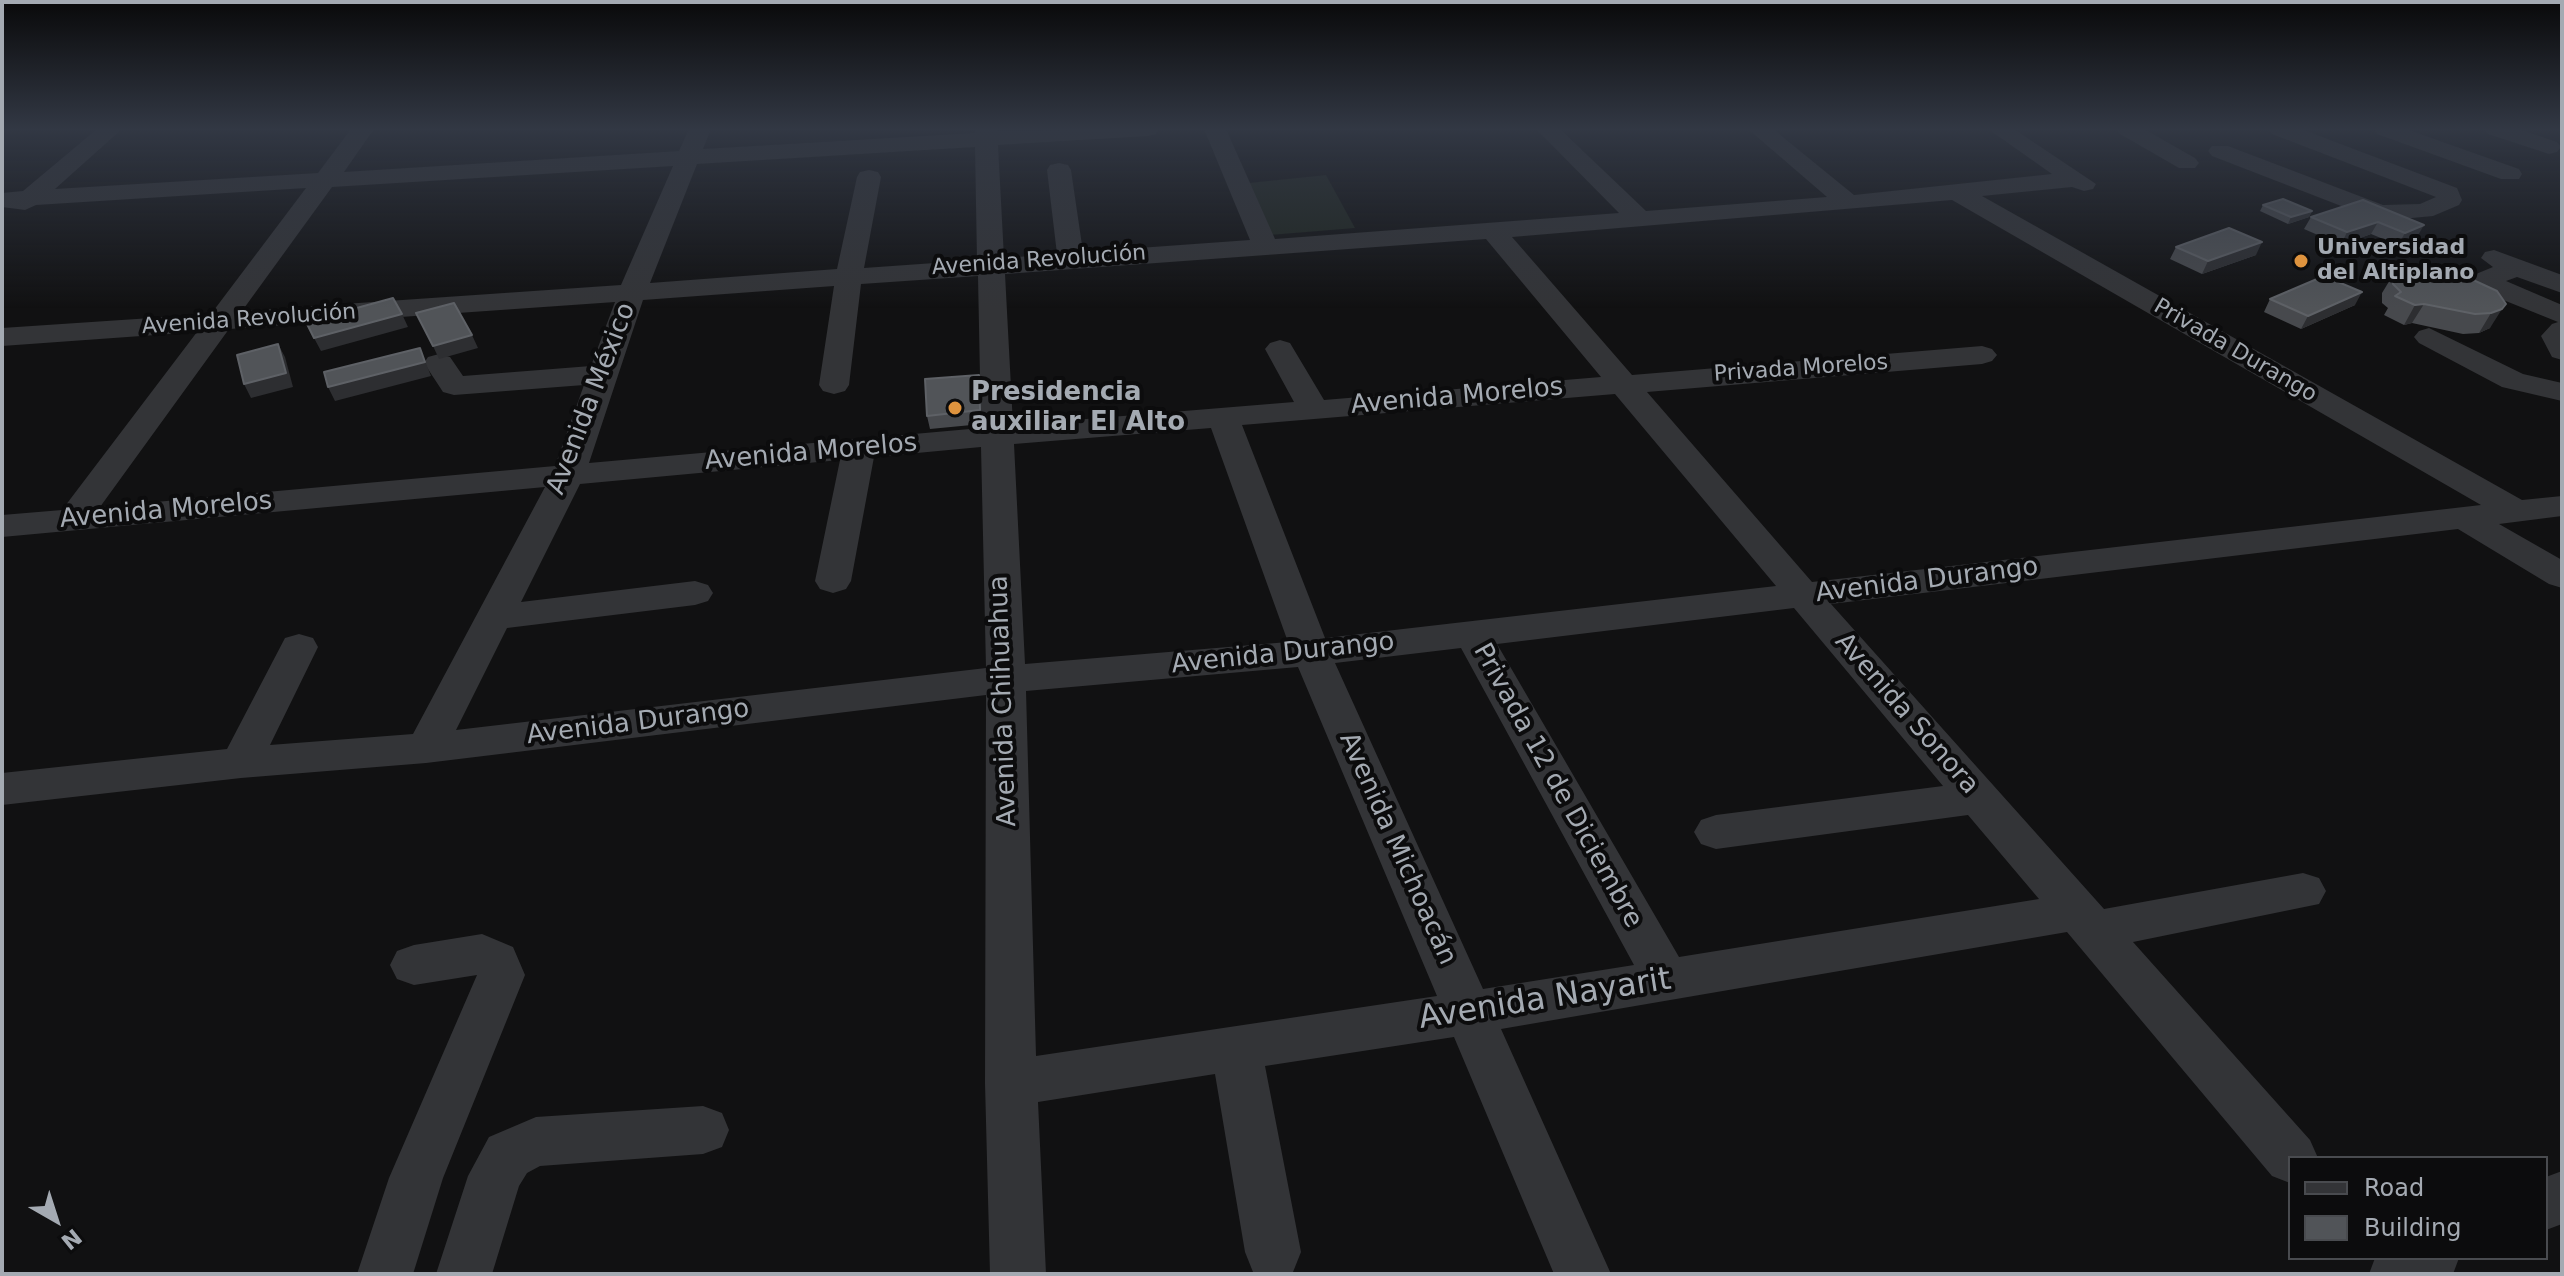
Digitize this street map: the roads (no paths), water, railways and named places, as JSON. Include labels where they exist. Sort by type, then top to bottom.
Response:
[{"type":"street","points":[[2,222],[41,189]]},
{"type":"street","points":[[2,200],[195,189]]},
{"type":"street","points":[[73,519],[217,322],[320,189]]},
{"type":"street","name":"Avenida México","points":[[426,748],[568,475],[632,292],[675,189]]},
{"type":"street","points":[[834,385],[849,275],[867,189]]},
{"type":"street","name":"Avenida Chihuahua","points":[[988,189],[1006,679],[1011,1083],[1018,1274]]},
{"type":"street","points":[[1062,189],[1071,259]]},
{"type":"street","points":[[1241,189],[1265,245]]},
{"type":"street","points":[[1608,189],[1639,219]]},
{"type":"street","points":[[1831,189],[1849,203]]},
{"type":"street","name":"Avenida Revolución","points":[[2,337],[1493,231],[2001,189]]},
{"type":"street","points":[[2317,189],[2380,213],[2424,211],[2450,200],[2448,193],[2434,189]]},
{"type":"street","name":"Privada Durango","points":[[1955,191],[2514,510]]},
{"type":"street","name":"Avenida Sonora","points":[[1493,231],[1803,595],[2289,1156]]},
{"type":"street","points":[[2562,285],[2504,262],[2486,280],[2491,285],[2562,315]]},
{"type":"street","points":[[2562,330],[2556,336],[2562,351]]},
{"type":"street","points":[[2429,337],[2513,381],[2562,392]]},
{"type":"street","points":[[1280,349],[1314,410]]},
{"type":"street","name":"Privada Morelos","points":[[1621,383],[1982,355]]},
{"type":"street","points":[[439,363],[454,386],[603,374]]},
{"type":"street","name":"Avenida Morelos","points":[[2,526],[1621,383]]},
{"type":"street","name":"Avenida Michoacán","points":[[1223,418],[1311,653],[1583,1274]]},
{"type":"street","points":[[833,581],[859,448]]},
{"type":"street","name":"Avenida Durango","points":[[2,789],[241,763],[426,748],[1006,679],[1311,653],[2562,506]]},
{"type":"street","points":[[2466,519],[2562,576]]},
{"type":"street","points":[[494,617],[695,593]]},
{"type":"street","name":"Privada 12 de Diciembre","points":[[1472,634],[1667,980]]},
{"type":"street","points":[[241,763],[299,647]]},
{"type":"street","points":[[1716,832],[1979,797]]},
{"type":"street","name":"Avenida Nayarit","points":[[1011,1083],[1667,980],[2303,891]]},
{"type":"street","points":[[385,1274],[416,1178],[501,975],[496,961],[482,954],[414,965]]},
{"type":"street","points":[[1236,1049],[1273,1252]]},
{"type":"street","points":[[464,1274],[495,1176],[508,1155],[536,1142],[703,1130]]},
{"type":"street","points":[[2397,1274],[2427,1260]]},
{"type":"place","name":"Universidad del Altiplano","points":[[2301,261]]},
{"type":"place","name":"Presidencia auxiliar El Alto","points":[[955,408]]}]
